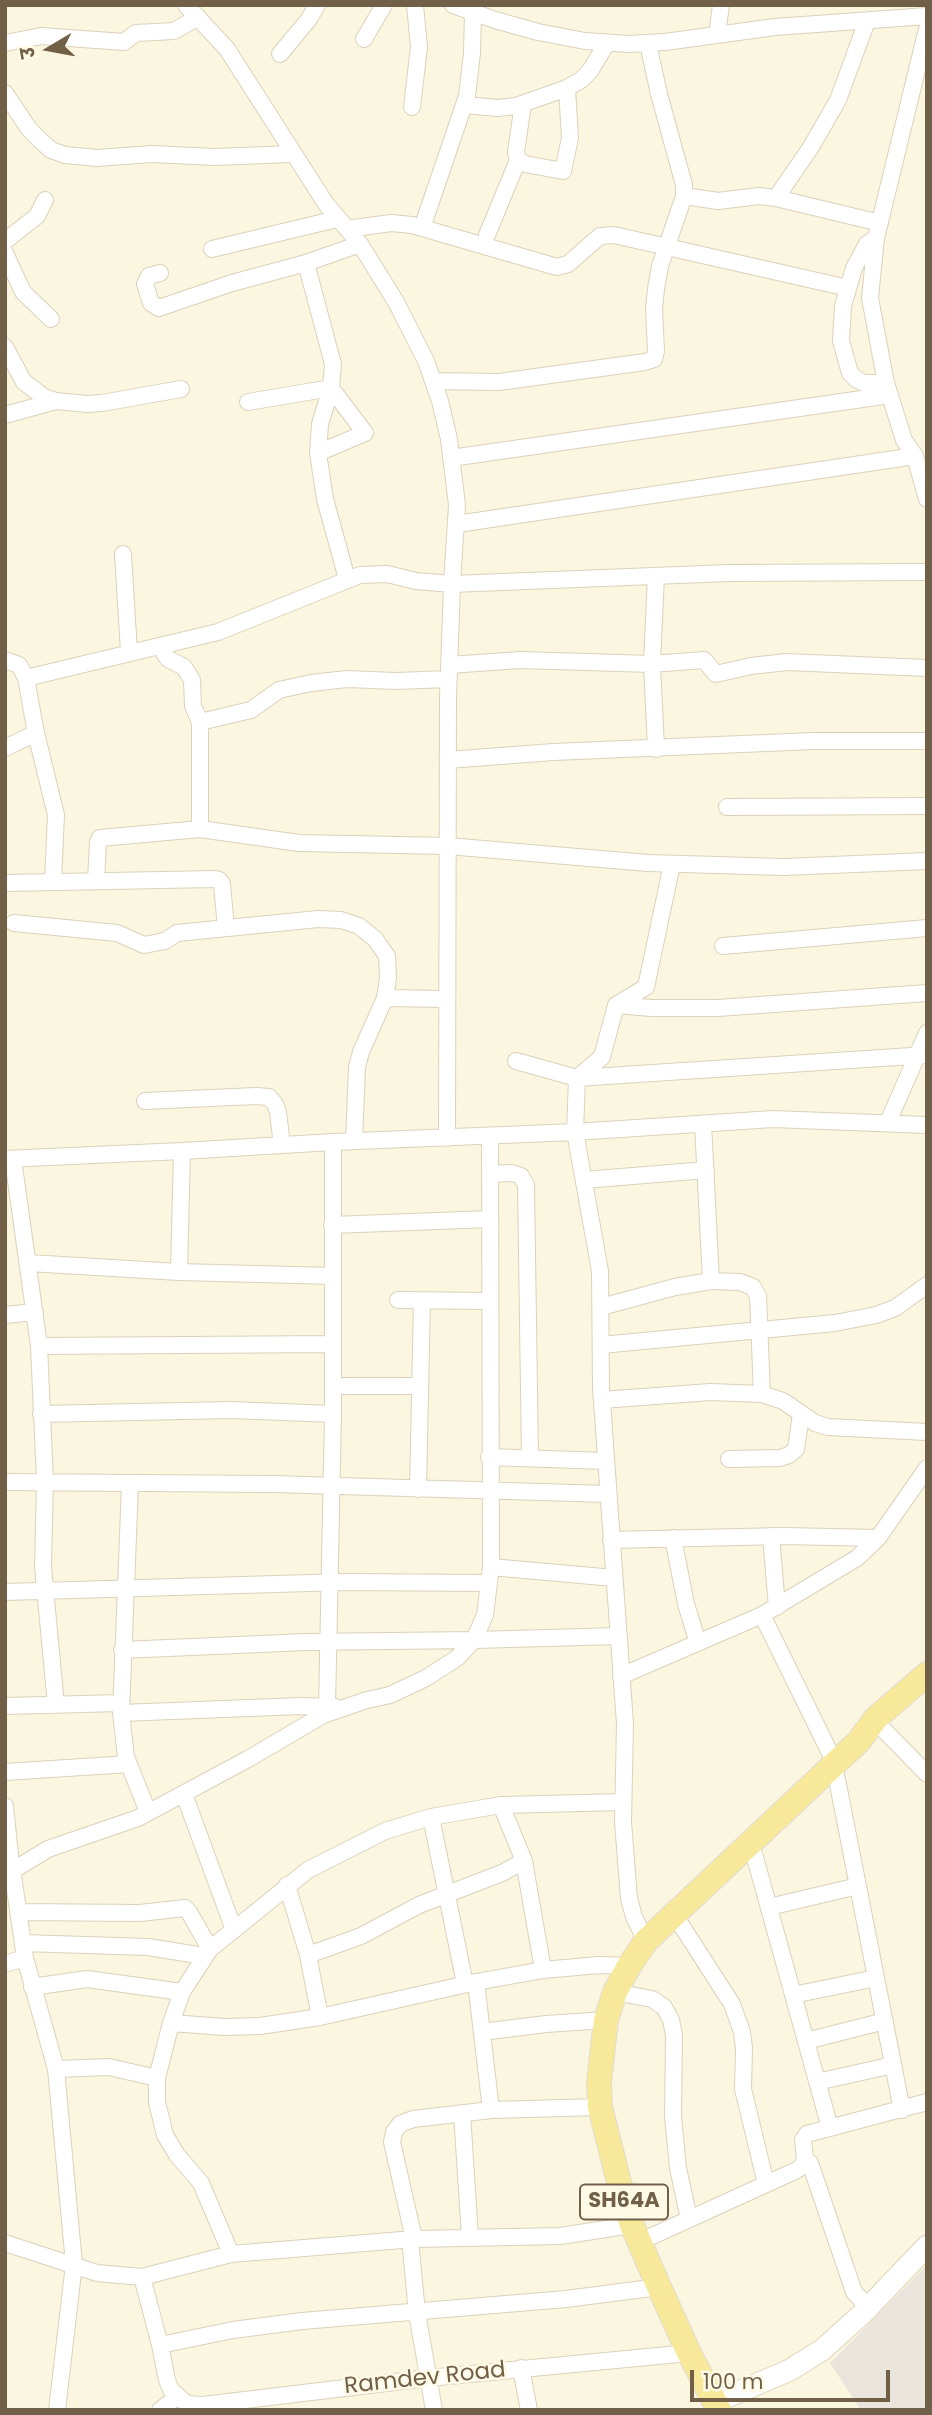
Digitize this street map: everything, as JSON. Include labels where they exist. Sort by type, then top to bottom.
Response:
[{"type":"main road","name":"SH64A","points":[[723,2405],[689,2353],[659,2287],[609,2148],[600,2107],[599,2082],[606,2020],[646,1941],[859,1741],[876,1718],[927,1674]]},
{"type":"main road","name":"SH64A","points":[[859,1741],[884,1730],[927,1693]]},
{"type":"main road","name":"SH64A","points":[[623,1983],[613,2050],[611,2094],[614,2123],[640,2235],[678,2303],[723,2405]]},
{"type":"street","points":[[186,5],[227,50],[292,154],[342,224],[360,244],[396,302],[426,361],[446,426],[457,505],[449,672],[447,1138]]},
{"type":"street","points":[[280,54],[317,5]]},
{"type":"street","points":[[364,39],[384,5]]},
{"type":"street","points":[[412,107],[419,47],[415,5]]},
{"type":"street","points":[[453,5],[538,32],[607,43],[648,44],[775,27],[927,16]]},
{"type":"street","points":[[717,36],[721,5]]},
{"type":"street","points":[[422,228],[464,105],[472,53],[473,12]]},
{"type":"street","points":[[5,43],[41,36],[124,42],[136,33],[174,31],[198,17]]},
{"type":"street","points":[[776,198],[811,147],[838,100],[867,20]]},
{"type":"street","points":[[927,29],[878,230],[870,298],[888,389],[904,440],[917,451],[927,499]]},
{"type":"street","points":[[464,105],[498,108],[523,104],[567,88],[590,71],[607,43]]},
{"type":"street","points":[[433,381],[499,382],[651,361],[656,356],[656,289],[684,196],[681,169],[659,94],[648,44]]},
{"type":"street","points":[[518,160],[525,164],[563,171],[570,138],[567,88]]},
{"type":"street","points":[[5,93],[38,139],[51,150],[65,155],[97,158],[152,154],[215,157],[292,154]]},
{"type":"street","points":[[487,234],[518,160],[516,152],[523,104]]},
{"type":"street","points":[[684,196],[718,201],[759,196],[776,198],[878,230]]},
{"type":"street","points":[[5,241],[37,216],[45,200]]},
{"type":"street","points":[[212,249],[342,224],[391,223],[422,228],[557,267],[568,264],[595,239],[603,235],[614,235],[848,288]]},
{"type":"street","points":[[878,230],[861,253],[848,288],[841,323],[841,341],[850,373],[864,383],[888,389]]},
{"type":"street","points":[[160,273],[149,276],[145,284],[151,303],[159,308],[360,244]]},
{"type":"street","points":[[5,253],[23,292],[51,319]]},
{"type":"street","points":[[306,262],[333,364],[331,388],[320,424],[318,453],[325,499],[347,579]]},
{"type":"street","points":[[5,347],[24,382],[44,397],[56,401],[102,403],[181,388]]},
{"type":"street","points":[[248,402],[331,388]]},
{"type":"street","points":[[318,453],[365,433],[331,388]]},
{"type":"street","points":[[451,458],[888,389]]},
{"type":"street","points":[[5,415],[56,401]]},
{"type":"street","points":[[457,524],[917,451]]},
{"type":"street","points":[[123,554],[129,652]]},
{"type":"street","points":[[26,678],[226,629],[347,579],[374,573],[452,584],[656,576],[927,572]]},
{"type":"street","points":[[656,576],[652,664],[656,749]]},
{"type":"street","points":[[163,645],[168,659],[190,673],[193,706],[200,722],[200,829]]},
{"type":"street","points":[[5,660],[19,665],[26,678],[56,816],[53,881]]},
{"type":"street","points":[[200,722],[251,710],[279,691],[311,683],[347,679],[396,681],[520,660],[652,664],[704,660],[716,674],[787,662],[927,668]]},
{"type":"street","points":[[5,748],[36,733]]},
{"type":"street","points":[[448,760],[553,752],[813,741],[927,741]]},
{"type":"street","points":[[727,807],[927,806]]},
{"type":"street","points":[[96,881],[100,838],[200,829],[299,843],[449,846],[672,864],[785,867],[927,861]]},
{"type":"street","points":[[646,1941],[634,1917],[629,1898],[623,1802],[625,1724],[602,1400],[600,1271],[575,1132],[577,1078],[603,1057],[616,1004],[646,987],[672,864]]},
{"type":"street","points":[[5,883],[219,880],[222,884],[226,928]]},
{"type":"street","points":[[14,923],[117,933],[144,945],[165,941],[177,933],[318,919],[341,920],[359,926],[376,939],[387,956],[388,978],[386,998],[361,1052],[354,1141]]},
{"type":"street","points":[[723,946],[927,928]]},
{"type":"street","points":[[616,1004],[718,1008],[927,993]]},
{"type":"street","points":[[386,998],[447,999]]},
{"type":"street","points":[[888,1122],[922,1055],[927,1033]]},
{"type":"street","points":[[516,1062],[577,1078],[922,1055]]},
{"type":"street","points":[[145,1101],[269,1097],[278,1112],[282,1145]]},
{"type":"street","points":[[56,1705],[44,1592],[45,1481],[39,1346],[29,1263],[9,1159],[575,1132],[773,1119],[927,1125]]},
{"type":"street","points":[[704,1124],[711,1281]]},
{"type":"street","points":[[12,1871],[48,1849],[106,1831],[184,1794],[323,1715],[390,1695],[426,1678],[457,1658],[474,1640],[485,1615],[490,1575],[490,1136]]},
{"type":"street","points":[[327,1707],[333,1386],[333,1142]]},
{"type":"street","points":[[179,1272],[182,1151]]},
{"type":"street","points":[[584,1180],[706,1170]]},
{"type":"street","points":[[490,1174],[512,1173],[521,1176],[526,1185],[530,1458]]},
{"type":"street","points":[[332,1224],[490,1219]]},
{"type":"street","points":[[29,1263],[179,1272],[333,1276]]},
{"type":"street","points":[[601,1307],[675,1287],[711,1281],[740,1282],[753,1287],[758,1296],[762,1394]]},
{"type":"street","points":[[601,1345],[835,1323],[876,1315],[895,1308],[927,1285]]},
{"type":"street","points":[[398,1300],[489,1301]]},
{"type":"street","points":[[418,1489],[422,1301]]},
{"type":"street","points":[[5,1315],[35,1312]]},
{"type":"street","points":[[39,1346],[333,1344]]},
{"type":"street","points":[[333,1386],[420,1386]]},
{"type":"street","points":[[602,1400],[710,1392],[762,1394],[783,1401],[815,1423],[828,1427],[927,1432]]},
{"type":"street","points":[[41,1414],[231,1410],[332,1414]]},
{"type":"street","points":[[729,1459],[780,1458],[789,1455],[796,1449],[801,1413]]},
{"type":"street","points":[[489,1457],[606,1461]]},
{"type":"street","points":[[621,1676],[770,1611],[857,1558],[878,1538],[927,1468]]},
{"type":"street","points":[[5,1482],[330,1486],[608,1494]]},
{"type":"street","points":[[130,1485],[121,1708],[124,1746],[148,1812]]},
{"type":"street","points":[[611,1540],[771,1536],[878,1538]]},
{"type":"street","points":[[771,1536],[770,1611],[833,1759],[902,2110]]},
{"type":"street","points":[[673,1538],[686,1604],[698,1643]]},
{"type":"street","points":[[5,1592],[490,1575],[614,1578]]},
{"type":"street","points":[[122,1650],[327,1642],[618,1636]]},
{"type":"street","points":[[5,1706],[345,1707]]},
{"type":"street","points":[[884,1730],[927,1774]]},
{"type":"street","points":[[5,1772],[129,1764]]},
{"type":"street","points":[[184,1794],[234,1930]]},
{"type":"street","points":[[231,2254],[201,2183],[177,2155],[165,2135],[157,2102],[157,2078],[171,2023],[183,1992],[207,1952],[308,1870],[385,1831],[430,1816],[501,1805],[623,1802]]},
{"type":"street","points":[[501,1805],[524,1861],[543,1970]]},
{"type":"street","points":[[5,1806],[13,1903],[32,1987],[56,2069],[74,2264],[57,2410]]},
{"type":"street","points":[[430,1816],[482,2032],[491,2110]]},
{"type":"street","points":[[751,1843],[830,2128]]},
{"type":"street","points":[[308,1955],[361,1937],[419,1905],[524,1861]]},
{"type":"street","points":[[287,1885],[308,1955],[320,2017]]},
{"type":"street","points":[[769,1907],[858,1886]]},
{"type":"street","points":[[13,1903],[140,1913],[185,1908],[207,1952]]},
{"type":"street","points":[[674,1914],[732,2004],[742,2032],[743,2089],[766,2184]]},
{"type":"street","points":[[5,1964],[24,1950],[148,1947],[207,1952]]},
{"type":"street","points":[[171,2023],[224,2027],[260,2026],[320,2017],[470,1983],[543,1970],[599,1965],[664,2007],[671,2020],[674,2035],[673,2117],[678,2168],[690,2219]]},
{"type":"street","points":[[793,1995],[876,1978]]},
{"type":"street","points":[[32,1987],[87,1979],[183,1992]]},
{"type":"street","points":[[482,2032],[606,2020]]},
{"type":"street","points":[[806,2041],[885,2021]]},
{"type":"street","points":[[817,2082],[893,2065]]},
{"type":"street","points":[[56,2069],[108,2067],[157,2078]]},
{"type":"street","points":[[5,2242],[97,2273],[142,2277],[231,2254],[412,2239],[640,2235],[690,2219],[796,2170],[802,2166],[805,2159],[803,2140],[807,2134],[927,2102]]},
{"type":"street","points":[[434,2410],[417,2313],[412,2239],[392,2142],[394,2132],[400,2124],[413,2119],[462,2113],[600,2107]]},
{"type":"street","points":[[462,2113],[470,2238]]},
{"type":"street","points":[[805,2159],[810,2163],[855,2292],[868,2307]]},
{"type":"street","points":[[723,2405],[822,2350],[927,2246]]},
{"type":"street","points":[[142,2277],[167,2380],[177,2397],[160,2410]]},
{"type":"street","points":[[160,2345],[233,2330],[302,2321],[566,2299],[659,2287]]},
{"type":"street","name":"Ramdev Road","points":[[177,2397],[187,2404],[203,2405],[521,2368],[689,2353]]},
{"type":"street","points":[[521,2368],[529,2410]]},
{"type":"shaded area","points":[[927,2265],[927,2410],[861,2410],[830,2363]]}]
